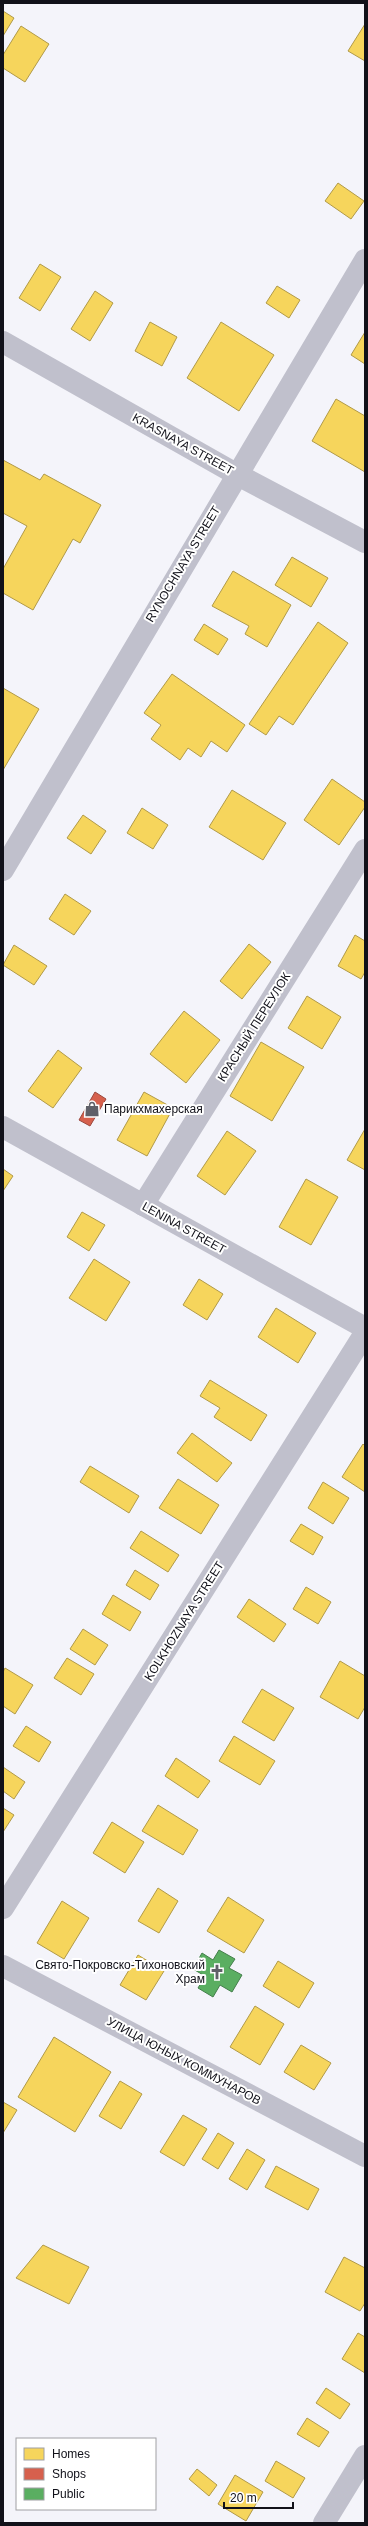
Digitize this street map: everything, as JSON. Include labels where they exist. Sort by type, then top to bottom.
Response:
[{"type":"street","name":"RYNOCHNAYA STREET","points":[[3,870],[236,474],[365,260]]},
{"type":"street","name":"KRASNAYA STREET","points":[[3,342],[236,474],[365,542]]},
{"type":"street","name":"КРАСНЫЙ ПЕРЕУЛОК","points":[[143,1205],[365,850]]},
{"type":"street","name":"LENINA STREET","points":[[3,1127],[365,1328]]},
{"type":"street","name":"KOLKHOZNAYA STREET","points":[[3,1908],[365,1333]]},
{"type":"street","name":"УЛИЦА ЮНЫХ КОММУНАРОВ","points":[[3,1966],[365,2156]]},
{"type":"street","points":[[324,2523],[365,2456]]},
{"type":"building: Homes","points":[[3,11],[14,18],[3,36]]},
{"type":"building: Homes","points":[[365,24],[365,61],[348,51]]},
{"type":"building: Homes","points":[[21,26],[49,44],[25,82],[3,68],[3,55]]},
{"type":"building: Homes","points":[[338,183],[364,201],[351,219],[325,201]]},
{"type":"building: Homes","points":[[40,264],[61,277],[40,311],[19,298]]},
{"type":"building: Homes","points":[[277,286],[300,300],[289,318],[266,303]]},
{"type":"building: Homes","points":[[95,291],[113,303],[90,341],[71,329]]},
{"type":"building: Homes","points":[[150,322],[177,337],[162,366],[135,351]]},
{"type":"building: Homes","points":[[221,322],[274,355],[239,411],[187,378]]},
{"type":"building: Homes","points":[[365,332],[365,364],[351,355]]},
{"type":"building: Homes","points":[[336,399],[365,416],[365,472],[312,441]]},
{"type":"building: Homes","points":[[3,460],[40,480],[44,474],[101,505],[80,543],[73,539],[33,610],[3,593],[3,569],[27,526],[3,513]]},
{"type":"building: Homes","points":[[292,557],[328,578],[311,607],[275,585]]},
{"type":"building: Homes","points":[[233,571],[291,605],[267,647],[245,634],[249,626],[212,606]]},
{"type":"building: Homes","points":[[318,622],[348,643],[293,725],[279,716],[266,735],[249,724]]},
{"type":"building: Homes","points":[[204,624],[228,639],[218,655],[194,640]]},
{"type":"building: Homes","points":[[172,674],[245,725],[227,752],[211,741],[201,757],[188,748],[180,760],[151,739],[161,725],[144,713]]},
{"type":"building: Homes","points":[[3,688],[39,709],[3,770]]},
{"type":"building: Homes","points":[[332,779],[365,802],[365,807],[339,845],[304,820]]},
{"type":"building: Homes","points":[[232,790],[286,823],[263,860],[209,827]]},
{"type":"building: Homes","points":[[142,808],[168,825],[153,849],[127,833]]},
{"type":"building: Homes","points":[[83,815],[106,831],[91,854],[67,838]]},
{"type":"building: Homes","points":[[65,894],[91,911],[74,935],[49,919]]},
{"type":"building: Homes","points":[[355,935],[365,941],[365,972],[361,979],[338,966]]},
{"type":"building: Homes","points":[[249,944],[271,962],[242,999],[220,981]]},
{"type":"building: Homes","points":[[14,945],[47,966],[34,985],[3,965]]},
{"type":"building: Homes","points":[[307,996],[341,1017],[322,1049],[288,1028]]},
{"type":"building: Homes","points":[[184,1011],[220,1040],[186,1083],[150,1054]]},
{"type":"building: Homes","points":[[261,1042],[304,1067],[272,1121],[230,1096]]},
{"type":"building: Homes","points":[[58,1050],[82,1068],[53,1108],[28,1091]]},
{"type":"building: Homes","points":[[144,1092],[173,1108],[147,1156],[117,1140]]},
{"type":"building: Homes","points":[[365,1129],[365,1170],[347,1160]]},
{"type":"building: Homes","points":[[227,1131],[256,1151],[225,1195],[197,1176]]},
{"type":"building: Homes","points":[[3,1169],[13,1176],[3,1191]]},
{"type":"building: Homes","points":[[306,1179],[338,1197],[311,1245],[279,1227]]},
{"type":"building: Homes","points":[[82,1212],[105,1225],[89,1251],[67,1237]]},
{"type":"building: Homes","points":[[94,1259],[130,1282],[106,1321],[69,1298]]},
{"type":"building: Homes","points":[[199,1279],[223,1294],[207,1320],[183,1305]]},
{"type":"building: Homes","points":[[276,1308],[316,1333],[298,1363],[258,1337]]},
{"type":"building: Homes","points":[[210,1380],[267,1415],[251,1441],[214,1417],[220,1408],[200,1396]]},
{"type":"building: Homes","points":[[192,1433],[232,1463],[217,1482],[177,1453]]},
{"type":"building: Homes","points":[[363,1444],[365,1446],[365,1492],[342,1477]]},
{"type":"building: Homes","points":[[90,1466],[139,1496],[129,1513],[80,1482]]},
{"type":"building: Homes","points":[[178,1479],[219,1505],[201,1534],[159,1508]]},
{"type":"building: Homes","points":[[323,1482],[349,1498],[333,1524],[308,1508]]},
{"type":"building: Homes","points":[[301,1524],[323,1537],[313,1555],[290,1541]]},
{"type":"building: Homes","points":[[141,1531],[179,1555],[168,1572],[130,1548]]},
{"type":"building: Homes","points":[[135,1570],[159,1585],[150,1600],[126,1585]]},
{"type":"building: Homes","points":[[306,1587],[331,1602],[318,1624],[293,1609]]},
{"type":"building: Homes","points":[[113,1595],[141,1612],[130,1631],[102,1614]]},
{"type":"building: Homes","points":[[249,1599],[286,1624],[274,1642],[237,1617]]},
{"type":"building: Homes","points":[[83,1629],[108,1645],[95,1665],[70,1649]]},
{"type":"building: Homes","points":[[67,1658],[94,1674],[81,1695],[54,1678]]},
{"type":"building: Homes","points":[[340,1661],[365,1676],[365,1707],[358,1719],[320,1697]]},
{"type":"building: Homes","points":[[5,1668],[33,1685],[15,1714],[3,1706],[3,1672]]},
{"type":"building: Homes","points":[[262,1689],[294,1708],[274,1741],[242,1722]]},
{"type":"building: Homes","points":[[26,1726],[51,1742],[39,1762],[13,1746]]},
{"type":"building: Homes","points":[[234,1736],[275,1761],[260,1785],[219,1761]]},
{"type":"building: Homes","points":[[176,1758],[210,1781],[198,1798],[165,1776]]},
{"type":"building: Homes","points":[[3,1767],[25,1782],[14,1799],[3,1791]]},
{"type":"building: Homes","points":[[158,1805],[198,1830],[183,1855],[142,1831]]},
{"type":"building: Homes","points":[[3,1808],[14,1815],[3,1832]]},
{"type":"building: Homes","points":[[112,1822],[144,1842],[125,1873],[93,1853]]},
{"type":"building: Homes","points":[[158,1888],[178,1901],[159,1933],[138,1921]]},
{"type":"building: Homes","points":[[228,1897],[264,1920],[244,1953],[207,1931]]},
{"type":"building: Homes","points":[[62,1901],[89,1918],[64,1959],[37,1943]]},
{"type":"building: Homes","points":[[138,1955],[164,1971],[146,2000],[120,1985]]},
{"type":"building: Homes","points":[[278,1961],[314,1983],[299,2008],[263,1986]]},
{"type":"building: Homes","points":[[255,2006],[284,2024],[260,2065],[230,2047]]},
{"type":"building: Homes","points":[[54,2037],[111,2072],[75,2132],[18,2097]]},
{"type":"building: Homes","points":[[301,2045],[331,2063],[314,2090],[284,2072]]},
{"type":"building: Homes","points":[[120,2081],[142,2094],[121,2129],[99,2116]]},
{"type":"building: Homes","points":[[3,2102],[17,2110],[3,2133]]},
{"type":"building: Homes","points":[[183,2115],[207,2129],[184,2166],[160,2152]]},
{"type":"building: Homes","points":[[218,2133],[234,2143],[218,2169],[202,2159]]},
{"type":"building: Homes","points":[[247,2149],[265,2160],[247,2190],[229,2179]]},
{"type":"building: Homes","points":[[276,2166],[319,2189],[308,2210],[265,2187]]},
{"type":"building: Homes","points":[[43,2245],[89,2267],[69,2304],[16,2278]]},
{"type":"building: Homes","points":[[344,2257],[365,2268],[365,2303],[360,2311],[325,2292]]},
{"type":"building: Homes","points":[[358,2333],[365,2337],[365,2373],[342,2359]]},
{"type":"building: Homes","points":[[326,2388],[350,2404],[340,2419],[316,2403]]},
{"type":"building: Homes","points":[[307,2418],[329,2432],[319,2447],[297,2434]]},
{"type":"building: Homes","points":[[276,2461],[305,2478],[293,2498],[265,2481]]},
{"type":"building: Homes","points":[[197,2469],[217,2485],[209,2496],[189,2479]]},
{"type":"building: Homes","points":[[235,2475],[263,2492],[246,2521],[218,2504]]},
{"type":"building: Shops","name":"Парикхмахерская","points":[[95,1092],[106,1099],[90,1126],[79,1120]]},
{"type":"building: Public","name":"Свято-Покровско-Тихоновский Храм","points":[[219,1950],[235,1959],[229,1968],[242,1975],[232,1992],[220,1985],[213,1997],[198,1988],[205,1976],[193,1969],[202,1953],[213,1960]]},
{"type":"place","name":"Парикхмахерская","points":[[92,1109]]},
{"type":"place","name":"Свято-Покровско-Тихоновский Храм","points":[[217,1972]]}]
